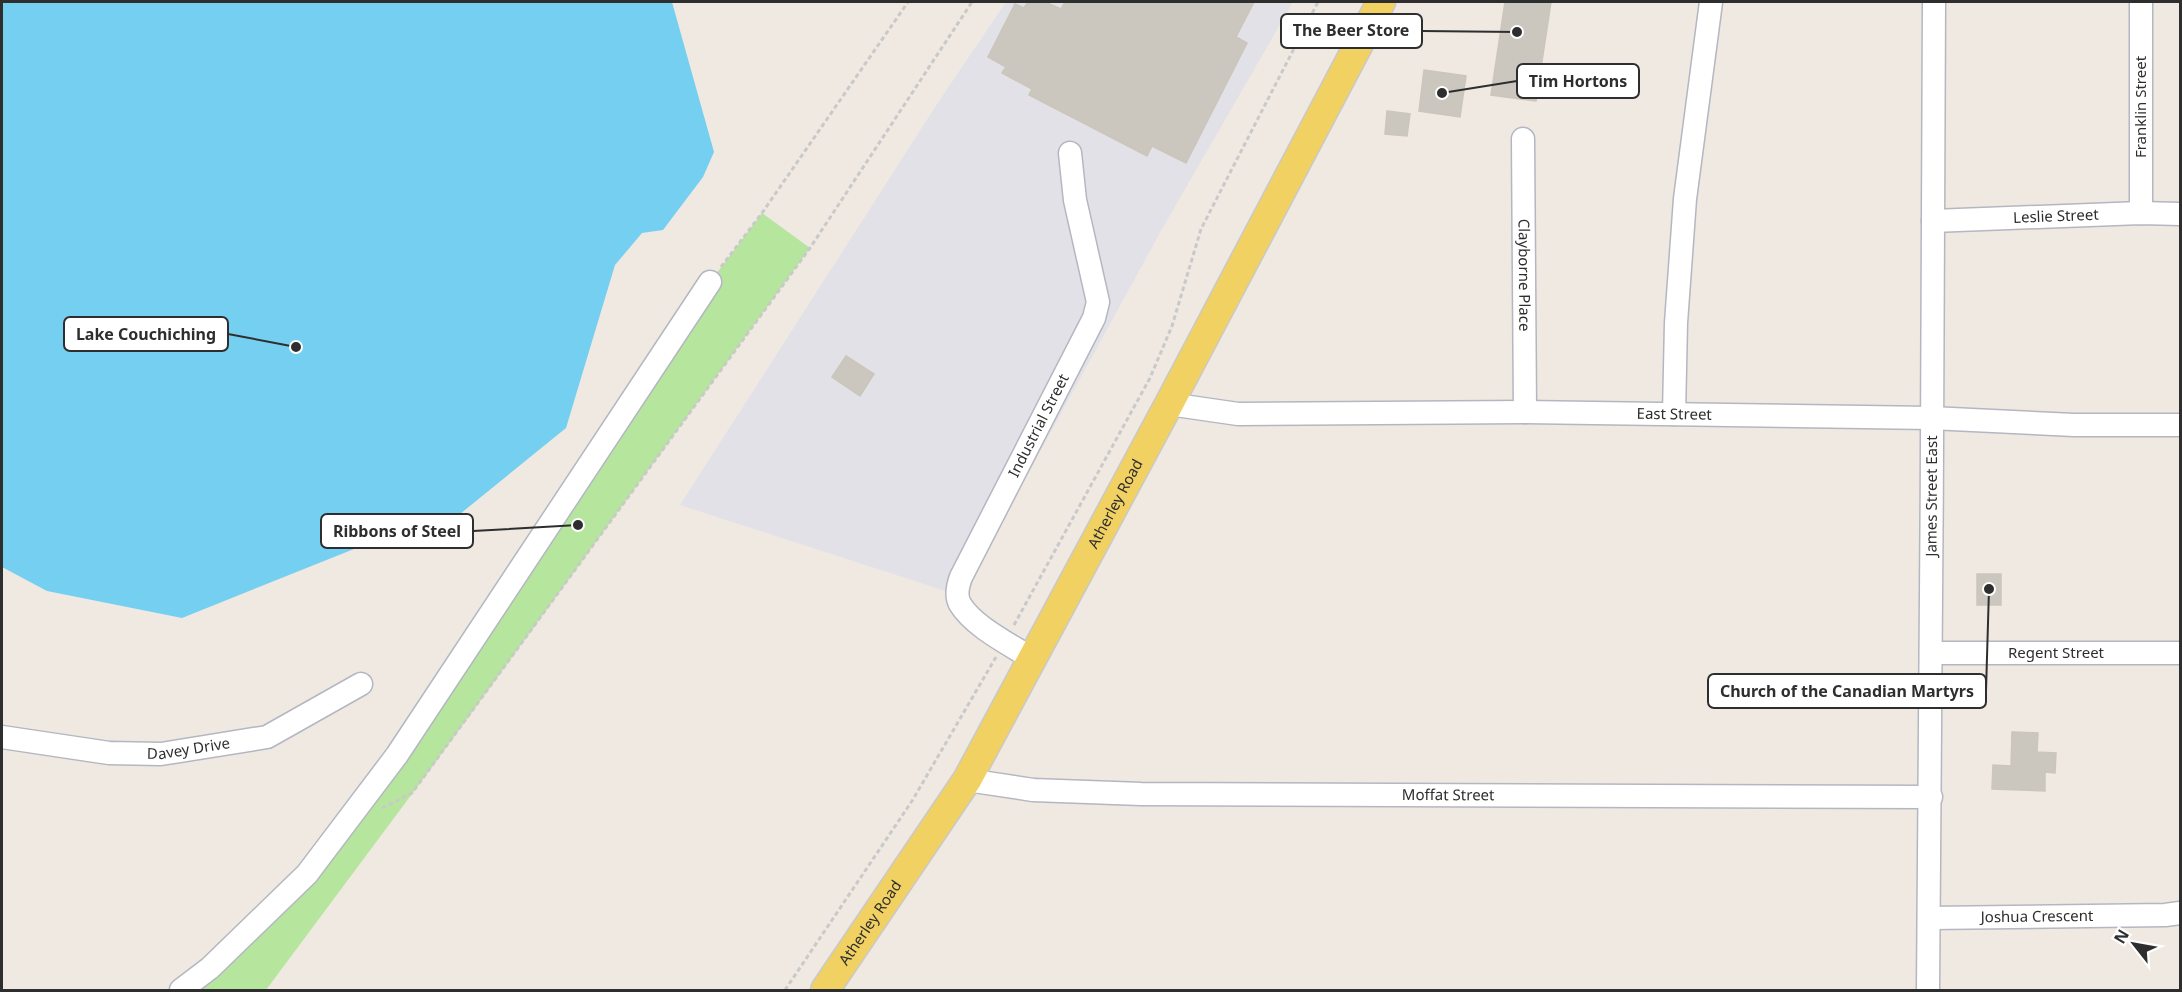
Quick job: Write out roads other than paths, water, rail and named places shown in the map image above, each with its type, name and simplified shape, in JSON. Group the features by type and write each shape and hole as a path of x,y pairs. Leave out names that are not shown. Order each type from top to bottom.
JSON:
{"main road":[{"name":"Atherley Road","path":"825,990 967,780 1381,2"}],"street":[{"path":"1674,414 1676,323 1685,199 1711,2"},
{"name":"James Street East","path":"1928,990 1932,653 1934,2"},
{"name":"Franklin Street","path":"2141,2 2141,213"},
{"name":"Clayborne Place","path":"1523,139 1525,412"},
{"name":"Industrial Street","path":"1031,658 978,623 959,603 957,589 1094,318 1098,302 1075,200 1070,153"},
{"name":"Leslie Street","path":"1933,221 2141,213 2181,214"},
{"path":"181,990 210,968 307,874 397,755 710,282"},
{"name":"East Street","path":"1169,404 1238,414 1525,412 1931,418 2074,425 2181,425"},
{"name":"Regent Street","path":"1932,653 2181,653"},
{"name":"Davey Drive","path":"2,737 109,753 161,754 267,737 361,684"},
{"name":"Moffat Street","path":"967,780 1033,790 1140,794 1931,796"},
{"name":"Joshua Crescent","path":"1929,918 2181,913"}],"water":[{"path":"2,2 672,2 714,152 703,177 663,230 642,233 615,265 566,428 444,527 364,545 182,618 47,591 2,567"}],"place":[{"name":"The Beer Store","path":"1517,32"},
{"name":"Tim Hortons","path":"1442,93"},
{"name":"Lake Couchiching","path":"296,347"},
{"name":"Ribbons of Steel","path":"578,525"},
{"name":"Church of the Canadian Martyrs","path":"1989,589"}]}
